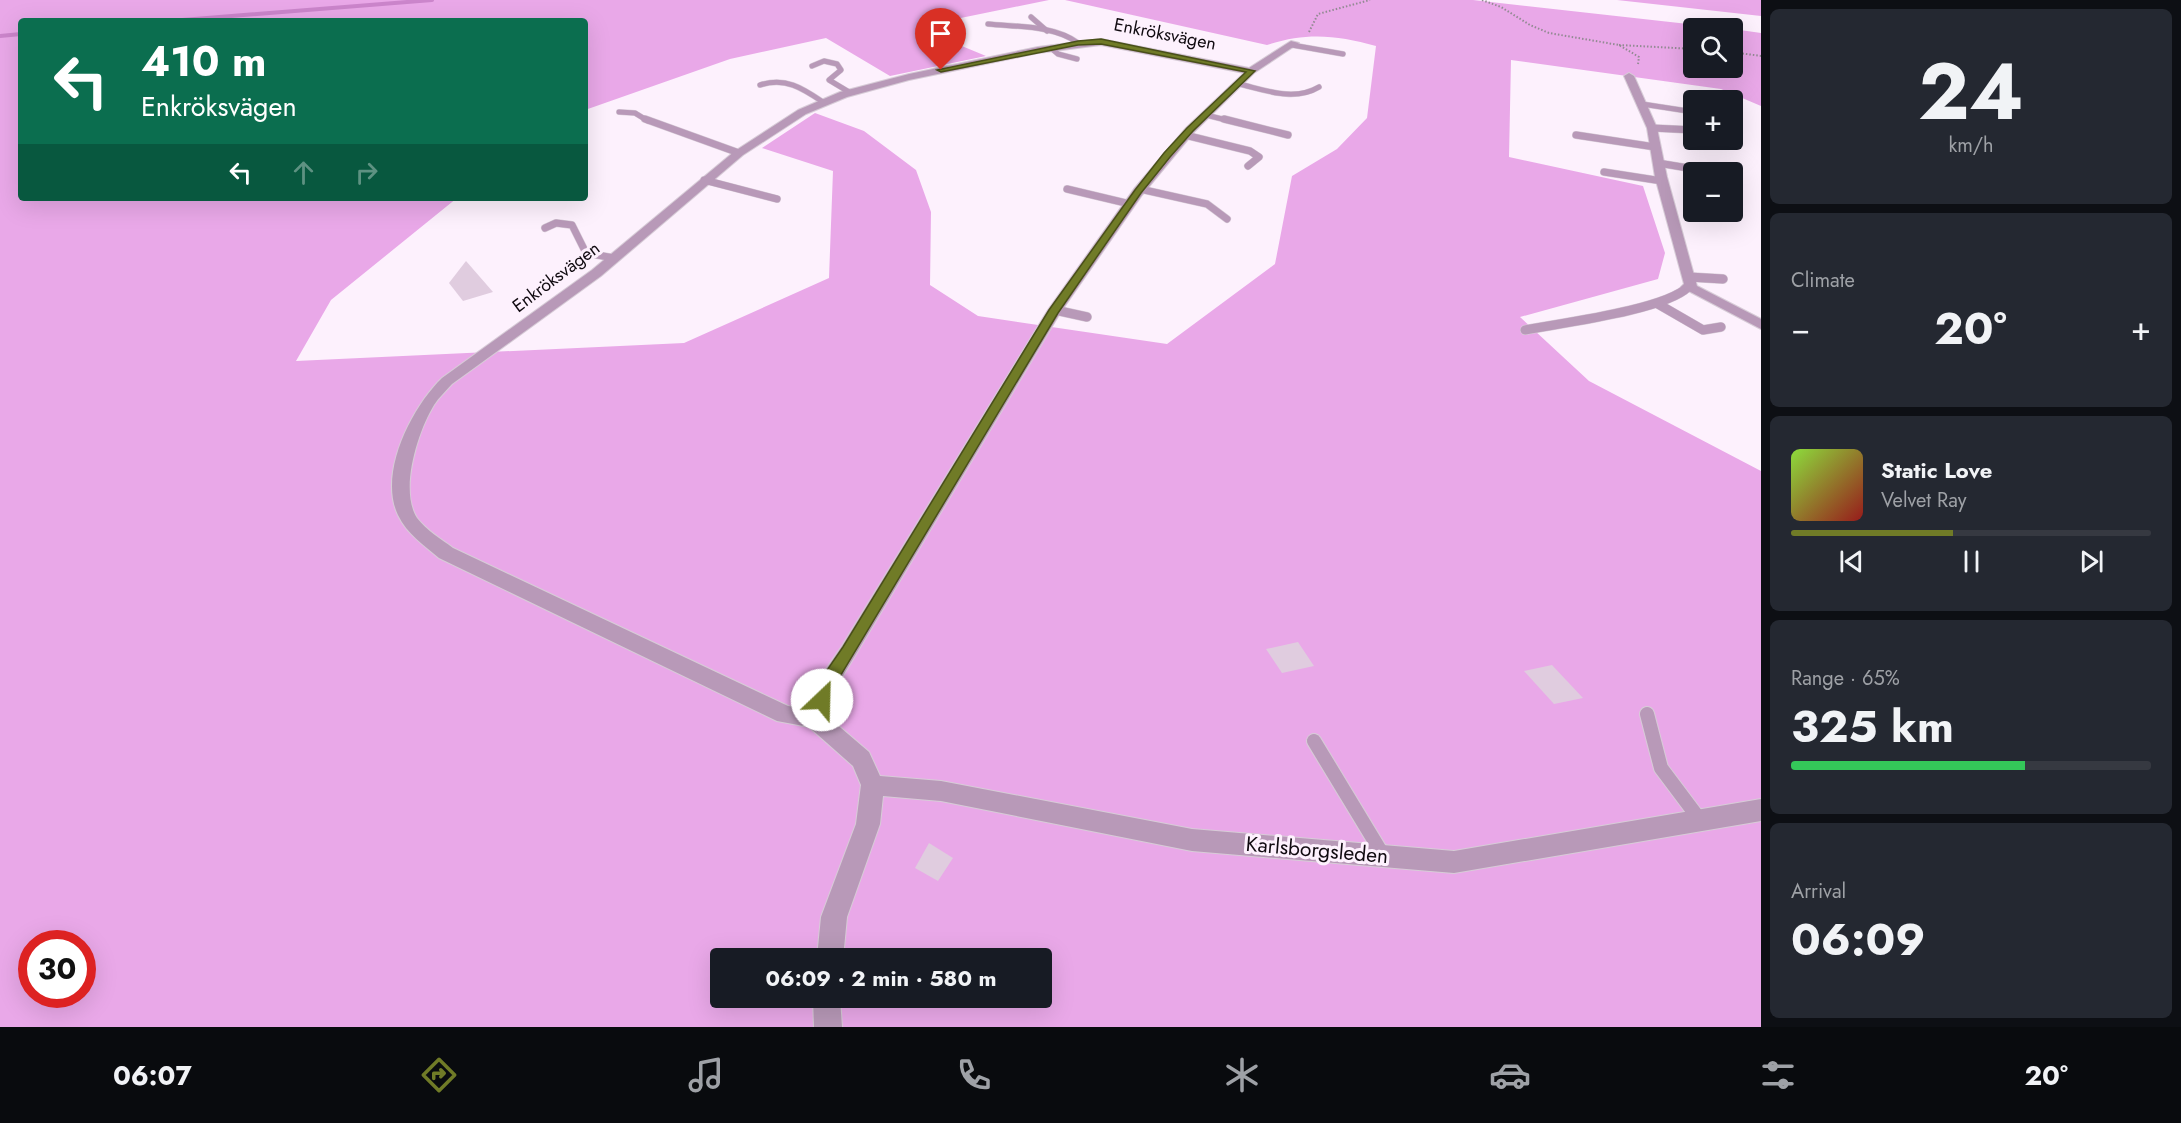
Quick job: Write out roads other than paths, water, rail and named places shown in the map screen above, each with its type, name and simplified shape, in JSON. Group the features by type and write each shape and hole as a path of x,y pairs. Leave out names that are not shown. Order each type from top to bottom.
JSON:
{"street":[{"name":"Enkröksvägen","path":"815,719 786,715 446,553 415,527 405,511 401,484 407,451 426,405 447,381 644,235 704,180 739,153 800,113 823,102 849,93 941,70 1078,43 1101,42 1251,71"},
{"path":"831,948 834,917 868,824 873,785 861,759 815,719 829,681 849,652 1055,310 1140,189 1185,135 1251,71 1293,44"},
{"path":"1629,76 1652,128 1662,181 1688,282 1761,325"},
{"name":"Karlsborgsleden","path":"873,785 941,791 1192,840 1454,862 1761,810"},
{"path":"827,1008 828,1027"}],"lane":[{"path":"1031,17 1047,31"},
{"path":"988,24 1047,31 1072,37 1078,43"},
{"path":"1293,44 1343,54"},
{"path":"1050,48 1058,54 1077,59"},
{"path":"812,66 824,61 837,64 841,70 828,80 849,93"},
{"path":"760,85 776,81 790,81 823,102"},
{"path":"1239,84 1291,94 1310,93 1319,87"},
{"path":"1642,104 1683,110"},
{"path":"619,112 635,113 653,124 739,153"},
{"path":"1206,115 1288,135"},
{"path":"1652,128 1683,129"},
{"path":"1185,135 1250,151 1259,157 1248,166"},
{"path":"1576,135 1655,147"},
{"path":"1658,163 1683,167"},
{"path":"1604,172 1662,181"},
{"path":"704,180 777,199"},
{"path":"1067,189 1130,204"},
{"path":"1140,189 1207,204 1227,219"},
{"path":"545,228 556,223 572,225 586,253 614,258"},
{"path":"1525,330 1658,303 1682,293 1688,282 1723,279"},
{"path":"1658,303 1704,330 1721,327"},
{"path":"1055,310 1088,317"},
{"path":"1647,714 1661,768 1700,820"},
{"path":"1314,741 1383,856"}],"waterway":[{"path":"207,18 432,0"},
{"path":"0,36 18,34"}]}
